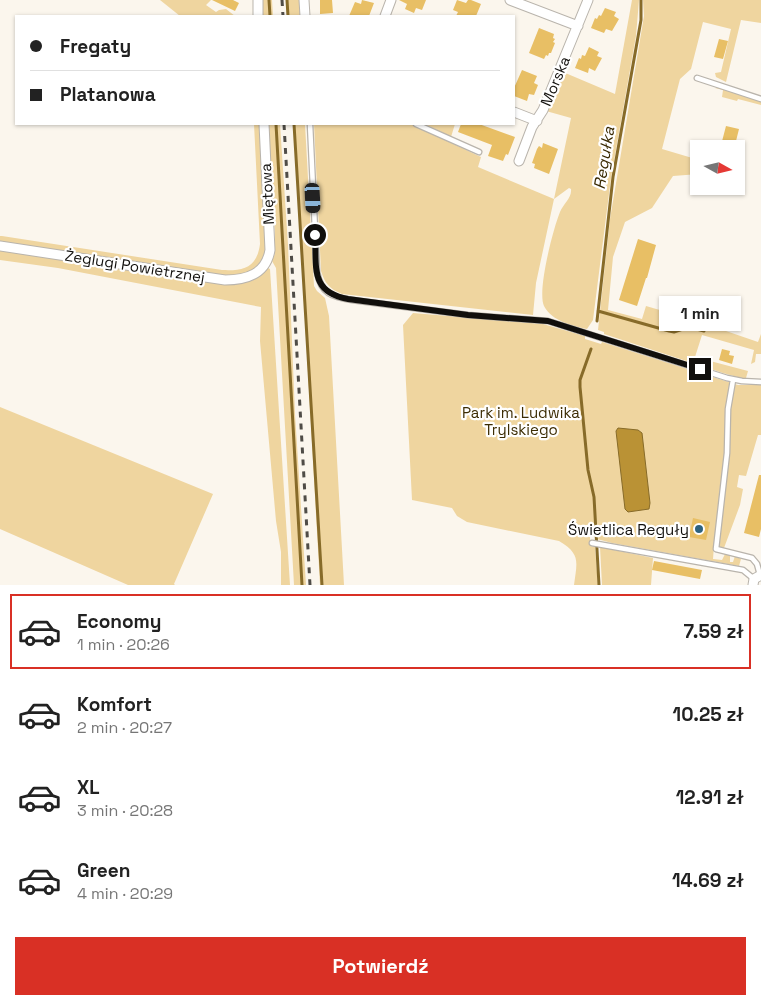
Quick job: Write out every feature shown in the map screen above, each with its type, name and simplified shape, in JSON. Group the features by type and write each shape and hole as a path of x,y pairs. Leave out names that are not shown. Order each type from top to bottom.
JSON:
{"street":[{"path":"258,0 258,15"},
{"path":"304,0 305,15"},
{"path":"385,15 392,0"},
{"path":"510,0 578,26"},
{"name":"Morska","path":"519,161 532,127 543,110 588,0"},
{"path":"515,112 536,121"},
{"name":"Miętowa","path":"264,125 270,246 266,264"},
{"name":"Żeglugi Powietrznej","path":"0,246 225,280 250,277 258,273 266,264"}],"lane":[{"path":"698,78 761,99"},
{"path":"310,125 317,272 321,285 332,296 468,315 548,321 733,380 761,382"},
{"path":"418,125 479,152"},
{"path":"592,543 742,570 757,578 757,564 752,558 716,549 726,454 728,409 733,380"}],"green space":[{"path":"160,0 211,0 206,5 216,12 226,9 234,15 179,15"},
{"path":"261,0 272,0 273,15 262,15"},
{"path":"286,0 300,0 301,15 287,15"},
{"path":"632,0 639,0 636,36 611,178 593,320 587,329 557,319 544,306 542,298 544,274 550,245 560,212 570,195 571,189 569,188 554,199 571,118 546,111 563,72 615,94"},
{"path":"643,0 761,0 761,23 741,20 726,82 716,77 715,73 721,72 731,29 703,22 691,69 680,79 662,149 690,157 690,175 673,176 652,208 625,222 613,257 608,310 642,319 646,306 758,342 761,334 761,354 756,354 755,362 751,364 754,350 702,335 695,357 748,371 746,378 723,373 604,334 604,332 598,330 610,219 644,16"},
{"path":"719,87 761,102 761,105 722,97 723,90 715,88"},
{"path":"254,125 260,125 266,246 261,262 251,271 237,275 221,275 0,243 0,236 222,270 236,270 248,266 256,258 260,244"},
{"path":"268,125 280,125 306,585 294,585 276,268 272,261 275,253"},
{"path":"294,125 305,125 314,286 325,298 329,316 344,585 320,585"},
{"path":"314,125 413,125 481,157 478,167 554,199 536,283 533,315 342,294 328,286 321,271"},
{"path":"427,125 455,125 451,137"},
{"path":"0,250 228,284 250,281 260,276 268,268 270,269 290,585 281,585 281,552 276,521 260,341 261,307 58,268 0,260"},
{"name":"Park im. Ludwika Trylskiego","path":"413,313 543,324 585,336 585,339 601,344 602,342 738,385 761,385 761,435 758,435 746,476 739,475 737,487 743,489 740,505 724,548 714,546 713,559 722,560 725,554 730,555 730,562 733,562 735,556 741,559 739,566 612,543 590,535 590,546 595,547 598,585 574,585 576,559 571,550 559,541 467,522 457,516 452,508 412,500 403,325"},
{"path":"0,407 213,494 175,585 128,585 0,529"},
{"path":"600,547 653,558 651,585 602,585"}],"shaded area":[{"path":"618,428 638,430 642,433 650,503 649,509 628,512 625,509 616,431"}],"building":[{"path":"212,0 233,0 239,3 235,11"},
{"path":"320,0 332,0 333,13 320,14"},
{"path":"362,0 374,3 369,15 349,15 355,2 361,4"},
{"path":"399,0 426,0 422,10 416,8 414,13 405,9 407,4"},
{"path":"457,0 466,3 468,0 471,0 481,4 476,15 456,15 458,12 453,10"},
{"path":"605,8 616,12 614,16 619,19 612,31 606,29 604,33 591,28 595,18 597,19 599,15 601,16"},
{"path":"539,28 554,34 553,38 555,39 551,53 548,56 546,55 544,59 529,53"},
{"path":"719,39 728,41 723,59 714,57"},
{"path":"589,47 599,52 597,56 602,58 595,71 589,68 588,73 575,68 579,58 581,59 582,55 585,56"},
{"path":"522,70 537,76 534,83 538,85 534,95 529,94 527,101 515,96 515,86"},
{"path":"461,125 482,125 515,137 508,155 506,154 503,161 488,156 492,145 458,132"},
{"path":"726,126 739,129 736,140 722,140"},
{"path":"543,143 558,149 549,174 534,168 535,164 532,163 537,149 539,146 542,148"},
{"path":"638,239 656,245 637,306 619,300"},
{"path":"722,349 730,351 729,355 734,356 732,364 719,360"},
{"path":"759,475 761,475 761,529 759,537 744,533"},
{"name":"Świetlica Reguły","path":"693,518 710,522 706,540 689,537"},
{"path":"654,561 702,570 700,579 652,570"}],"waterway":[{"path":"269,0 270,15"},
{"path":"287,0 288,15"},
{"name":"Regułka","path":"597,321 613,177 641,20 641,0"},
{"path":"276,125 302,585"},
{"path":"294,125 322,585"},
{"path":"598,311 674,332 689,327 704,331"},
{"name":"Regułka","path":"591,349 580,380 580,387 588,470 594,497 599,585"}],"railway":[{"path":"282,0 283,15"},
{"path":"284,125 310,585"}],"place":[{"name":"Świetlica Reguły","path":"699,529"}],"route":[{"path":"315,235 318,280 324,290 332,296 468,315 548,321 700,369"}]}
